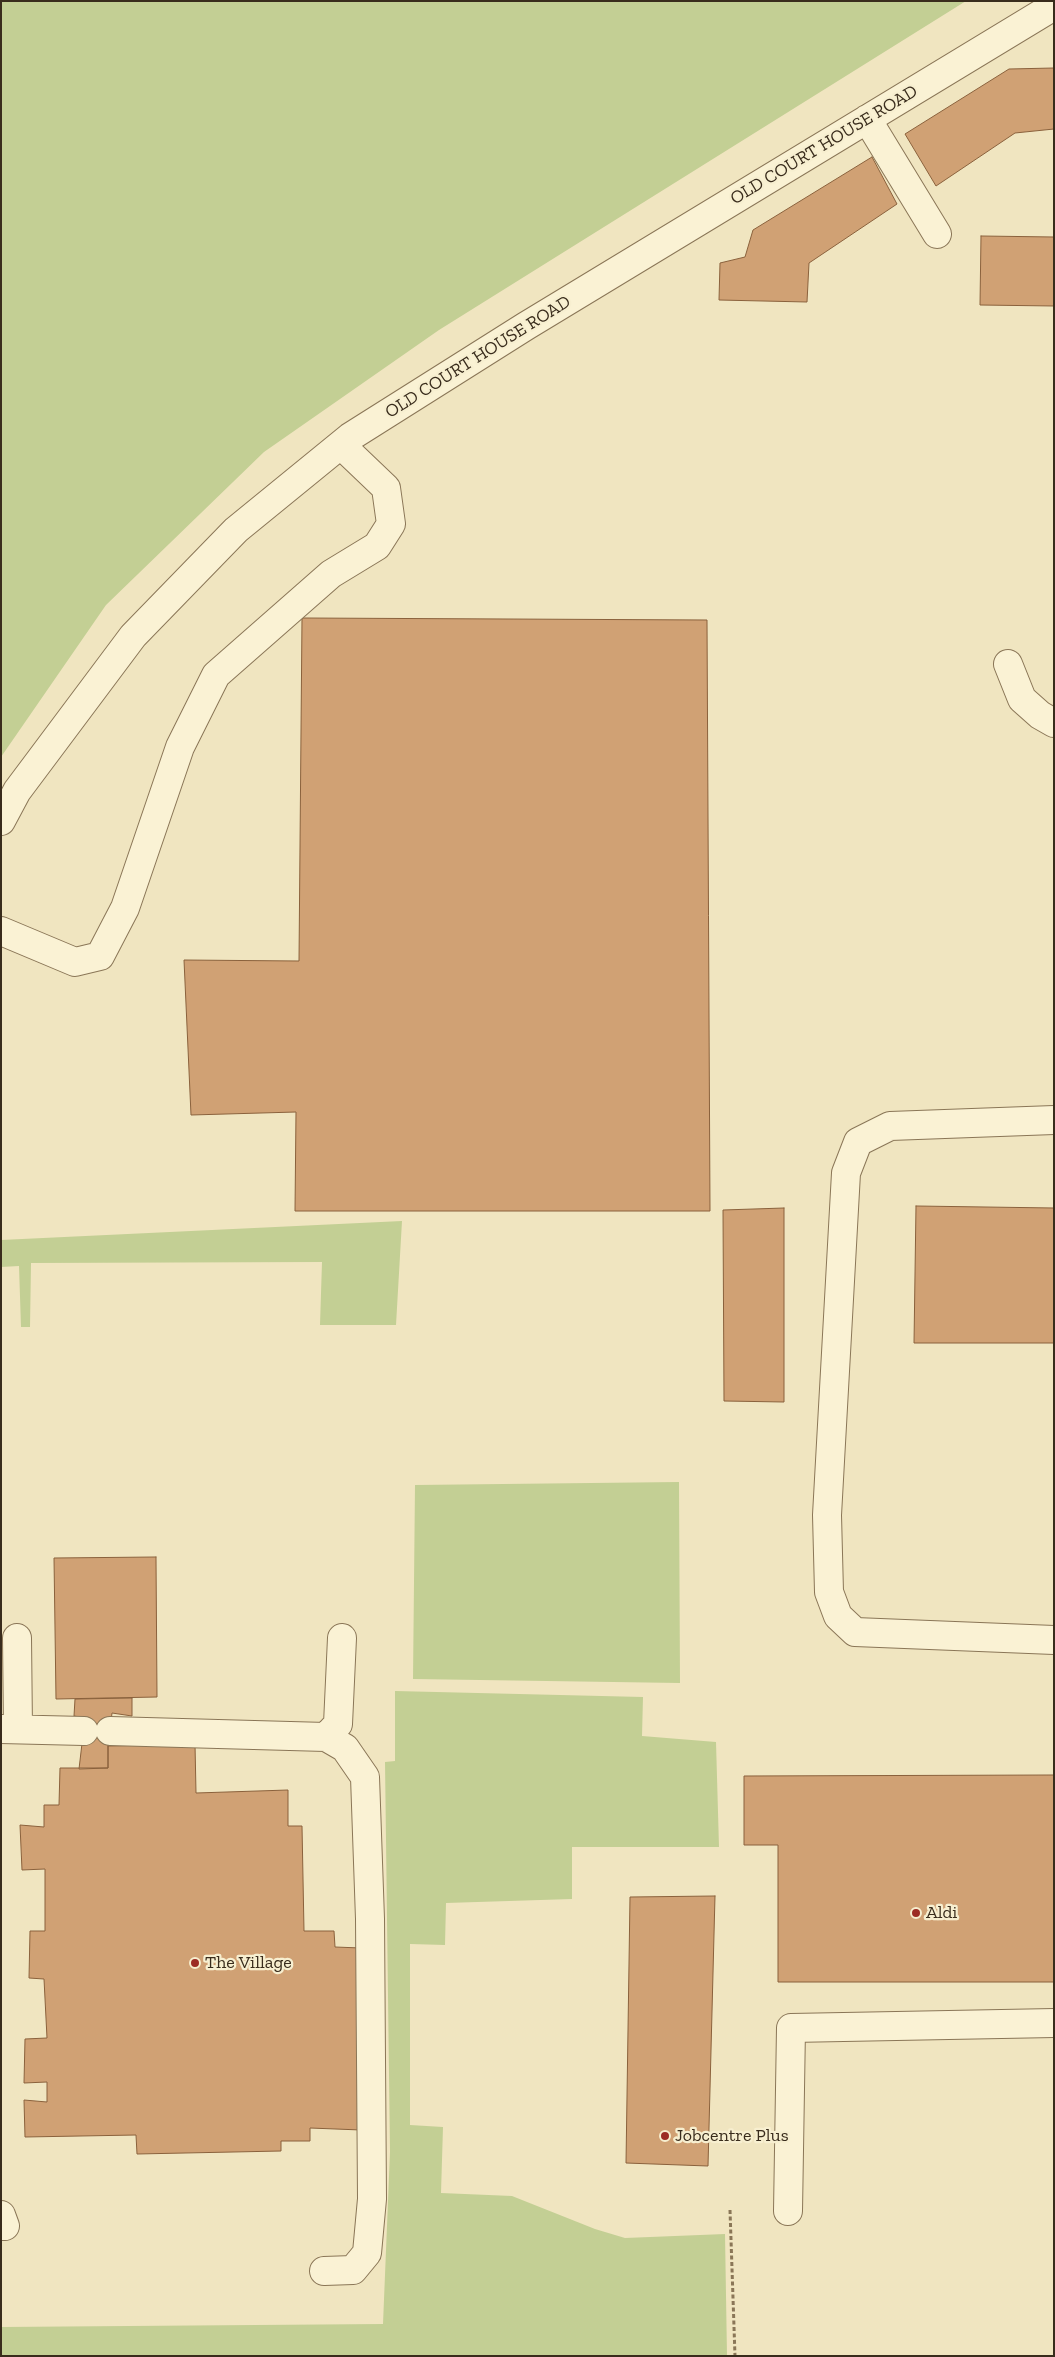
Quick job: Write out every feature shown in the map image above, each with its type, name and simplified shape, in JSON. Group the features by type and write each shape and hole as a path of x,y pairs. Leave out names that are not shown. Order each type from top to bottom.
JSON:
{"street":[{"name":"OLD COURT HOUSE ROAD","path":"1,821 17,792 133,636 236,530 341,445 526,326 1054,6"},
{"path":"867,119 937,234"},
{"path":"1,931 75,962 100,956 126,908 180,747 216,675 331,574 377,546 391,524 386,488 341,445"},
{"path":"1008,664 1022,699 1040,715 1054,723"},
{"path":"1054,1120 890,1126 858,1142 846,1173 827,1515 829,1592 838,1616 855,1632 1054,1640"},
{"path":"17,1638 10,1729 326,1737 345,1748 365,1777 370,1920 372,2199 367,2254 353,2270 324,2271"},
{"path":"326,1737 338,1724 342,1638"},
{"path":"788,2211 791,2028 1054,2022"},
{"path":"1,2216 5,2226 1,2226"}],"path":[{"path":"730,2210 735,2356"}],"green space":[{"path":"1,1 966,1 439,330 264,452 106,605 1,757"},
{"path":"402,1221 396,1325 320,1325 322,1262 31,1263 30,1327 21,1327 19,1266 1,1267 1,1240"},
{"path":"679,1482 680,1683 413,1679 415,1485"},
{"path":"395,1691 643,1697 642,1736 716,1742 719,1847 572,1847 572,1899 446,1903 445,1945 410,1944 410,2125 443,2127 441,2193 512,2196 595,2229 625,2238 725,2234 727,2356 1,2356 1,2327 383,2324 390,2152 385,1762 395,1761"}],"building":[{"path":"1054,68 1054,129 1015,133 936,186 905,134 1009,69"},
{"path":"872,157 897,204 809,263 807,302 719,300 720,263 745,257 753,230"},
{"path":"981,236 1054,237 1054,306 980,305"},
{"path":"302,618 707,620 710,1211 295,1211 296,1112 191,1115 184,960 299,961"},
{"path":"916,1206 1054,1208 1054,1343 914,1343"},
{"path":"784,1208 784,1402 724,1401 723,1210"},
{"path":"156,1557 157,1697 56,1699 54,1558"},
{"path":"132,1698 132,1716 112,1713 108,1746 108,1768 79,1769 85,1718 74,1716 75,1699"},
{"name":"The Village","path":"195,1744 196,1793 288,1790 288,1826 302,1826 304,1931 334,1931 335,1947 361,1948 361,2130 310,2128 310,2141 281,2141 281,2151 137,2154 136,2135 25,2137 24,2100 47,2102 47,2082 24,2083 25,2039 47,2038 44,1979 29,1978 30,1931 45,1931 45,1869 22,1870 20,1825 44,1827 44,1805 59,1805 60,1768 108,1768 108,1746"},
{"name":"Aldi","path":"1054,1775 1054,1982 778,1982 778,1845 744,1845 744,1776"},
{"path":"715,1896 708,2166 626,2163 630,1897"}],"place":[{"name":"Aldi","path":"916,1913"},
{"name":"The Village","path":"195,1963"},
{"name":"Jobcentre Plus","path":"665,2136"}]}
